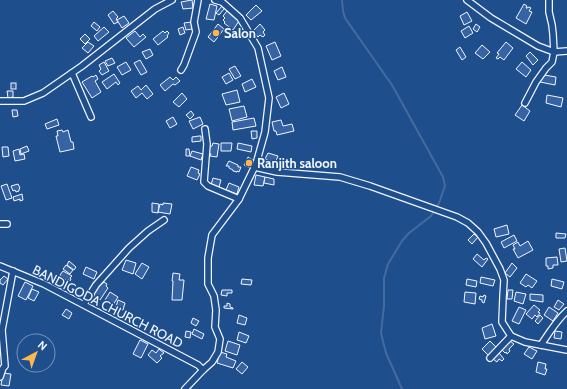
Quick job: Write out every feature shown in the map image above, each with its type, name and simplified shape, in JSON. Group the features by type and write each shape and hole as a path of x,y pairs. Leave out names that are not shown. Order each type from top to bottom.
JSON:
{"street":[{"path":"0,101 24,101 43,93 82,66 155,9 172,0"},
{"path":"181,70 184,66 196,32 194,22 198,0"},
{"path":"185,389 212,362 218,352 220,339 215,327 216,310 214,296 208,284 208,258 212,235 239,199 254,167 265,132 269,98 258,48 240,18 222,2 215,0"},
{"path":"467,0 491,18 538,46 554,52 567,51"},
{"path":"525,103 536,82 552,62 554,52 549,0"},
{"path":"72,73 92,117"},
{"path":"205,129 208,144 204,182 208,186 239,199"},
{"path":"254,167 283,173 340,177 457,217 468,223 478,232 486,243 500,269 504,280 502,322 511,336 525,342 567,350"},
{"path":"84,304 96,285 129,248 164,220"},
{"path":"0,224 7,224"},
{"name":"BANDIGODA CHURCH ROAD","path":"0,266 44,284 84,304 198,365 203,370"},
{"path":"0,377 5,366 2,330 13,271"},
{"path":"541,346 552,327 567,311"},
{"path":"490,358 511,336"}],"building":[{"path":"192,0 193,8 183,9 181,2"},
{"path":"210,4 217,6 214,20 206,19"},
{"path":"524,4 527,6 526,8 531,8 529,11 532,12 526,24 516,18"},
{"path":"256,5 262,11 251,20 246,15"},
{"path":"222,6 225,8 219,15 216,13"},
{"path":"113,11 118,17 116,19 118,22 114,24 108,15"},
{"path":"227,11 239,21 233,30 224,23 225,22 223,20 225,18 223,16"},
{"path":"467,12 472,21 464,25 460,16"},
{"path":"124,16 129,23 122,28 117,20"},
{"path":"94,22 100,27 97,31 91,26"},
{"path":"191,22 192,29 186,30 184,23"},
{"name":"Salon","path":"218,24 224,29 214,42 208,37"},
{"path":"260,24 265,30 263,32 265,35 263,37 260,35 258,37 253,31"},
{"path":"476,24 480,27 477,32 473,29"},
{"path":"469,26 473,33 465,38 461,31"},
{"path":"104,27 109,32 98,41 94,36"},
{"path":"183,27 185,33 180,35 178,29"},
{"path":"135,31 140,37 143,34 146,37 134,47 126,38"},
{"path":"163,31 165,33 167,31 169,33 167,36 168,37 158,45 153,39"},
{"path":"85,34 90,39 85,44 80,39"},
{"path":"88,42 94,46 88,53 82,48"},
{"path":"275,42 281,56 272,60 266,46"},
{"path":"506,42 513,48 504,60 500,57 498,59 496,58 499,54 497,53"},
{"path":"482,45 490,52 483,59 475,53"},
{"path":"460,47 466,57 462,60 456,50"},
{"path":"150,49 153,55 146,59 142,52"},
{"path":"530,52 538,60 533,65 526,56"},
{"path":"112,58 115,63 108,66 105,61"},
{"path":"140,60 147,72 141,75 134,63"},
{"path":"104,62 109,71 102,75 99,71 101,69 99,65"},
{"path":"126,62 131,70 122,75 117,67"},
{"path":"522,62 531,70 526,77 516,69"},
{"path":"235,66 241,76 235,79 229,69"},
{"path":"282,67 286,77 278,80 274,71"},
{"path":"229,73 233,80 226,84 222,77"},
{"path":"114,74 120,83 118,85 116,82 107,89 102,82"},
{"path":"96,75 98,79 95,81 101,92 92,98 82,82"},
{"path":"544,75 556,77 555,85 540,82"},
{"path":"170,77 173,80 176,77 180,81 175,85 173,84 165,91 160,85"},
{"path":"252,79 256,87 245,92 242,84"},
{"path":"11,83 16,83 16,89 11,89"},
{"path":"146,85 153,94 147,99 142,93 136,98 131,91 138,86 141,90"},
{"path":"237,90 240,102 226,105 222,94"},
{"path":"7,91 13,91 13,97 8,98"},
{"path":"182,93 187,99 179,107 173,102"},
{"path":"284,93 289,104 281,108 276,97"},
{"path":"547,95 563,98 561,107 546,103"},
{"path":"522,105 530,111 524,121 515,115"},
{"path":"244,106 247,117 232,121 229,109"},
{"path":"12,110 17,110 18,116 13,117"},
{"path":"191,111 194,115 190,119 186,115"},
{"path":"173,117 177,124 170,128 166,121"},
{"path":"200,117 203,124 193,129 189,121"},
{"path":"254,118 256,126 233,130 232,122"},
{"path":"57,119 59,125 47,129 45,124"},
{"path":"281,120 283,126 292,124 294,131 277,135 276,131 274,131 272,122"},
{"path":"62,130 63,132 68,130 74,149 60,152 56,136 58,136 57,131"},
{"path":"251,131 257,131 257,138 252,139"},
{"path":"201,136 201,141 192,142 192,137"},
{"path":"213,143 219,144 217,157 210,156 211,154 209,153 210,146 212,146"},
{"path":"221,143 232,143 231,151 221,151"},
{"path":"238,143 252,146 251,152 237,149"},
{"path":"27,146 29,151 21,154 20,149"},
{"path":"2,147 8,147 9,156 3,157"},
{"path":"19,149 20,155 24,154 25,159 15,161 13,151"},
{"path":"186,149 189,149 190,156 186,156"},
{"path":"192,151 203,154 201,160 190,156"},
{"path":"268,153 278,156 275,163 265,159"},
{"name":"Ranjith saloon","path":"248,157 254,161 250,168 244,165"},
{"path":"229,161 238,165 238,167 241,167 239,172 233,171 229,168 229,166 226,166"},
{"path":"191,167 199,170 198,173 200,174 197,180 187,176"},
{"path":"256,175 265,177 263,186 254,185"},
{"path":"265,177 274,179 274,185 264,183"},
{"path":"213,178 221,180 219,187 211,185"},
{"path":"229,183 239,187 237,194 226,190"},
{"path":"7,184 12,198 6,200 1,186"},
{"path":"18,184 20,188 19,191 13,191 11,186"},
{"path":"22,194 23,200 20,201 20,199 14,201 13,197"},
{"path":"152,203 159,204 158,213 152,212"},
{"path":"163,203 172,204 170,214 158,212 160,204 163,205"},
{"path":"507,225 509,234 496,237 494,229"},
{"path":"556,233 566,234 565,238 556,238"},
{"path":"474,234 478,237 472,244 468,240"},
{"path":"514,235 517,241 504,248 501,242"},
{"path":"528,241 533,250 518,258 513,249 515,249 513,245 518,242 520,246"},
{"path":"565,248 567,261 561,262 559,249"},
{"path":"477,254 484,260 486,258 488,259 482,267 473,259"},
{"path":"557,257 558,265 553,265 553,268 548,269 548,266 546,266 546,258"},
{"path":"126,260 136,263 133,274 122,270"},
{"path":"69,261 76,267 74,270 67,265"},
{"path":"142,263 149,267 142,279 135,274"},
{"path":"512,263 517,268 510,277 505,273"},
{"path":"66,265 73,270 70,274 63,269"},
{"path":"86,267 97,272 94,279 83,274"},
{"path":"63,271 72,276 70,281 68,279 67,281 60,275"},
{"path":"173,273 180,274 179,280 184,280 182,300 172,300"},
{"path":"526,274 537,281 532,288 528,285 526,287 520,283"},
{"path":"4,276 8,279 3,285 0,283 0,280"},
{"path":"481,277 495,280 493,286 480,283"},
{"path":"242,279 252,280 251,285 241,284"},
{"path":"467,279 477,281 476,287 466,285"},
{"path":"552,279 564,282 562,289 551,286"},
{"path":"25,282 33,286 26,300 18,296"},
{"path":"104,282 107,284 106,286 108,288 100,300 93,295 101,283 102,284"},
{"path":"32,289 39,292 34,301 28,298"},
{"path":"222,290 232,290 232,293 227,293 227,296 221,295"},
{"path":"508,290 513,290 512,299 507,299"},
{"path":"110,292 118,297 113,305 105,300"},
{"path":"465,292 476,293 475,304 464,302"},
{"path":"516,292 526,294 523,304 514,301"},
{"path":"530,294 543,295 543,302 530,300"},
{"path":"484,295 486,296 484,303 479,299 480,296 483,297"},
{"path":"118,300 125,303 123,310 115,310"},
{"path":"558,300 564,304 559,310 554,307"},
{"path":"227,303 230,304 230,307 233,309 224,308 224,306 227,306"},
{"path":"534,305 540,310 538,312 540,313 537,317 535,315 532,319 526,314"},
{"path":"519,307 526,310 519,324 512,321"},
{"path":"549,307 558,313 553,321 544,315"},
{"path":"66,309 72,313 69,319 62,315"},
{"path":"239,315 247,318 245,325 237,323"},
{"path":"540,315 543,318 538,324 535,321"},
{"path":"193,318 199,321 196,326 191,323"},
{"path":"492,324 496,336 485,339 482,328"},
{"path":"194,329 204,334 202,339 192,334"},
{"path":"186,331 191,332 190,338 185,337"},
{"path":"555,331 562,332 561,339 554,338"},
{"path":"239,332 249,336 246,343 237,340"},
{"path":"140,340 148,344 141,358 133,354"},
{"path":"228,341 240,345 237,355 225,351"},
{"path":"490,341 497,348 489,356 482,349"},
{"path":"510,341 514,344 509,349 510,351 507,354 502,350"},
{"path":"529,347 537,351 532,359 524,354"},
{"path":"159,349 164,353 160,356 162,358 157,363 148,355 152,350 156,353"},
{"path":"220,352 227,354 226,357 236,361 233,368 217,363"},
{"path":"499,353 504,359 502,361 499,359 497,362 493,359"},
{"path":"242,362 248,367 242,374 236,369"},
{"path":"538,362 546,364 545,369 547,369 545,375 536,372"},
{"path":"3,373 11,374 9,386 1,385"}],"waterway":[{"path":"342,0 345,18 392,85 443,177 445,186 439,203 431,216 409,233 402,241 388,264 384,278 384,306 381,333 386,353 402,389"}],"place":[{"name":"Salon","path":"216,33"},
{"name":"Ranjith saloon","path":"249,163"}]}
